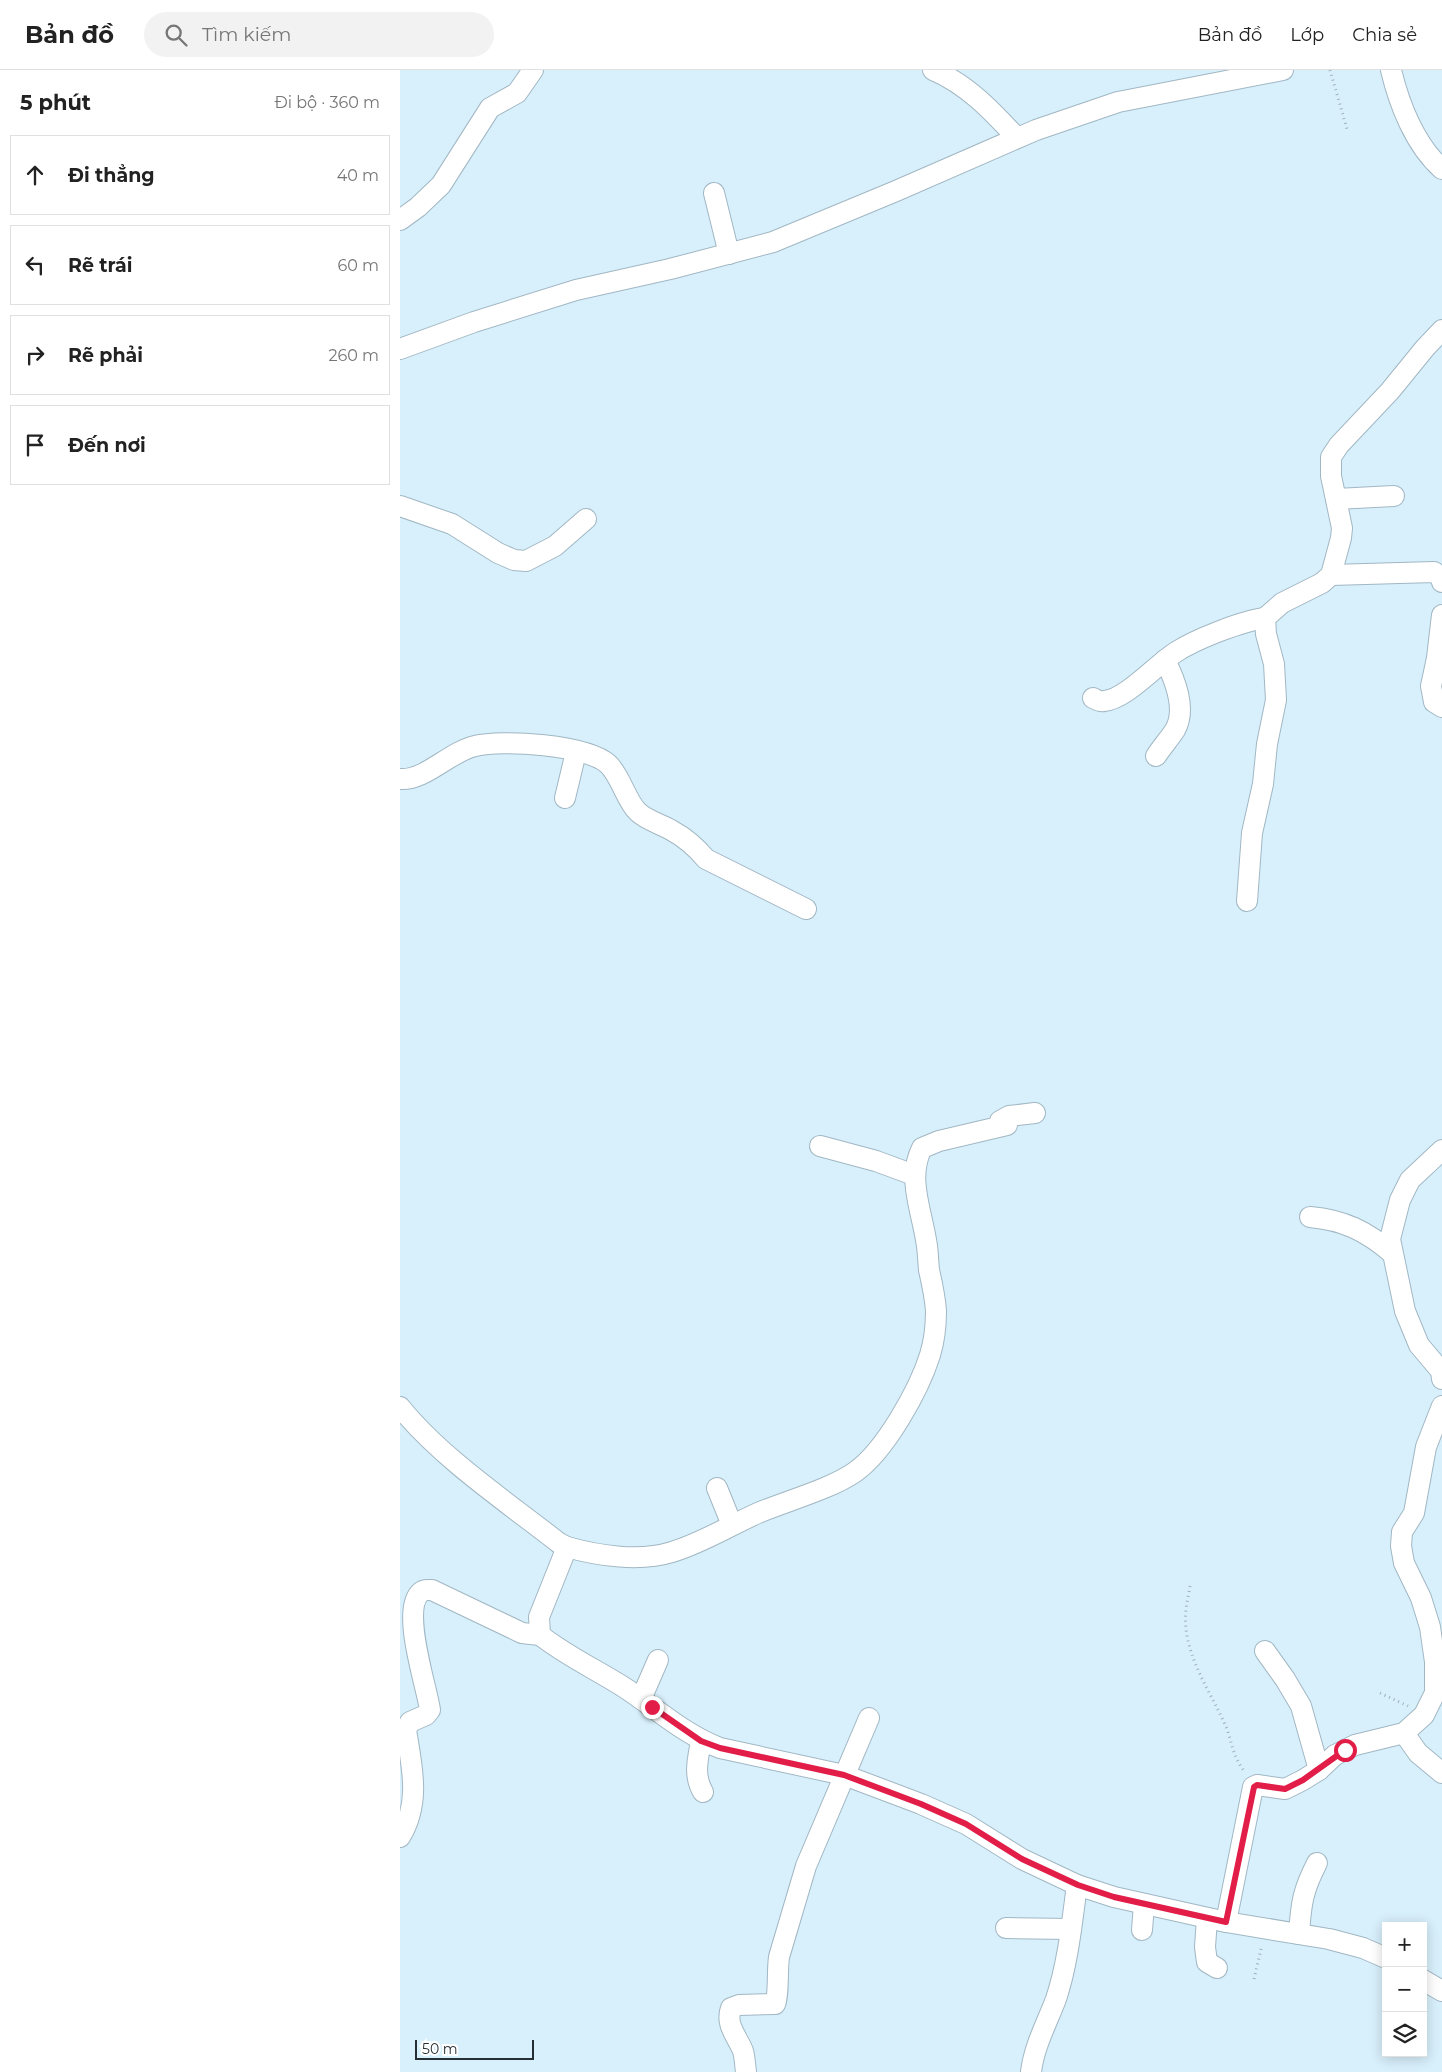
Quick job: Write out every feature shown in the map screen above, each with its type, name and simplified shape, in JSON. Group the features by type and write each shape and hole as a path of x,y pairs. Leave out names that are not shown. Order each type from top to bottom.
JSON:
{"street":[{"path":"400,220 418,207 441,185 490,108 517,93 533,70"},
{"path":"400,349 474,322 576,290 773,242 1036,130 1118,102 1283,70"},
{"path":"1391,70 1396,93 1416,133 1433,161 1442,169"},
{"path":"936,71 966,89 996,115 1017,138"},
{"path":"714,193 729,254"},
{"path":"1093,698 1101,702 1114,698 1138,683 1150,671 1176,652 1244,622 1266,618 1282,603 1322,583 1330,575 1341,538 1342,528 1330,465 1335,451 1442,330"},
{"path":"1336,499 1394,496"},
{"path":"400,506 452,524 498,553 514,560 526,561 555,546 586,520"},
{"path":"1330,575 1434,572 1440,577 1442,582"},
{"path":"1442,615 1437,658 1431,686 1434,702 1442,707"},
{"path":"1247,901 1252,834 1263,784 1267,744 1276,700 1274,664 1266,634 1266,618"},
{"path":"1156,756 1174,731 1179,720 1180,710 1174,677 1165,660"},
{"path":"400,779 413,778 453,754 474,746 487,744 511,742 539,744 598,757 612,768 638,812 673,831 696,848 706,859 806,909"},
{"path":"565,798 576,752"},
{"path":"400,1407 448,1455 551,1537 567,1547 585,1552 640,1556 671,1552 704,1539 732,1524 835,1483 856,1472 871,1458 893,1429 912,1397 930,1354 936,1311 914,1175 916,1159 922,1148 939,1141 1007,1125 1000,1121 1009,1116 1035,1113"},
{"path":"820,1146 876,1161 914,1175"},
{"path":"1442,1150 1410,1180 1392,1224 1390,1239 1405,1312 1419,1344 1440,1371 1442,1379"},
{"path":"1310,1217 1341,1222 1372,1236 1392,1252"},
{"path":"1217,1968 1207,1962 1205,1947 1216,1920 1252,1792 1257,1785 1285,1789 1319,1770 1336,1755 1355,1745 1404,1733 1424,1715 1438,1695 1430,1627 1421,1598 1404,1563 1401,1546 1402,1532 1414,1513 1426,1447 1442,1406"},
{"path":"717,1488 732,1524"},
{"path":"540,1635 539,1617 567,1547"},
{"path":"400,1837 408,1823 415,1783 406,1730 410,1722 426,1715 430,1710 416,1654 407,1629 415,1600 420,1592 432,1590 522,1632 540,1635 552,1645 594,1668 701,1741 720,1748 844,1775 921,1804 966,1824 1022,1859 1078,1885 1114,1897 1216,1920 1299,1934 1363,1948 1382,1956"},
{"path":"1265,1651 1301,1706 1311,1748 1319,1770"},
{"path":"641,1699 658,1660"},
{"path":"746,2072 743,2052 730,2025 729,2015 731,2008 739,2005 774,2004 778,1997 777,1972 779,1958 806,1866 869,1718"},
{"path":"1404,1733 1418,1753 1442,1773"},
{"path":"701,1741 696,1772 698,1784 703,1792"},
{"path":"1299,1934 1300,1910 1305,1885 1317,1863"},
{"path":"1030,2072 1046,2021 1056,1998 1071,1929 1078,1885"},
{"path":"1142,1930 1144,1904"},
{"path":"1006,1928 1071,1929"},
{"path":"1427,1982 1442,1991"}],"path":[{"path":"1330,70 1347,129"},
{"path":"1190,1586 1186,1610 1187,1629 1194,1659 1227,1729 1240,1766 1257,1785"},
{"path":"1380,1693 1424,1715"},
{"path":"1254,1979 1266,1928"}],"route":[{"path":"652,1707 701,1741 720,1748 844,1775 921,1804 966,1824 1022,1859 1078,1885 1114,1897 1226,1922 1254,1787 1257,1785 1285,1789 1319,1770 1336,1755 1345,1750"}]}
